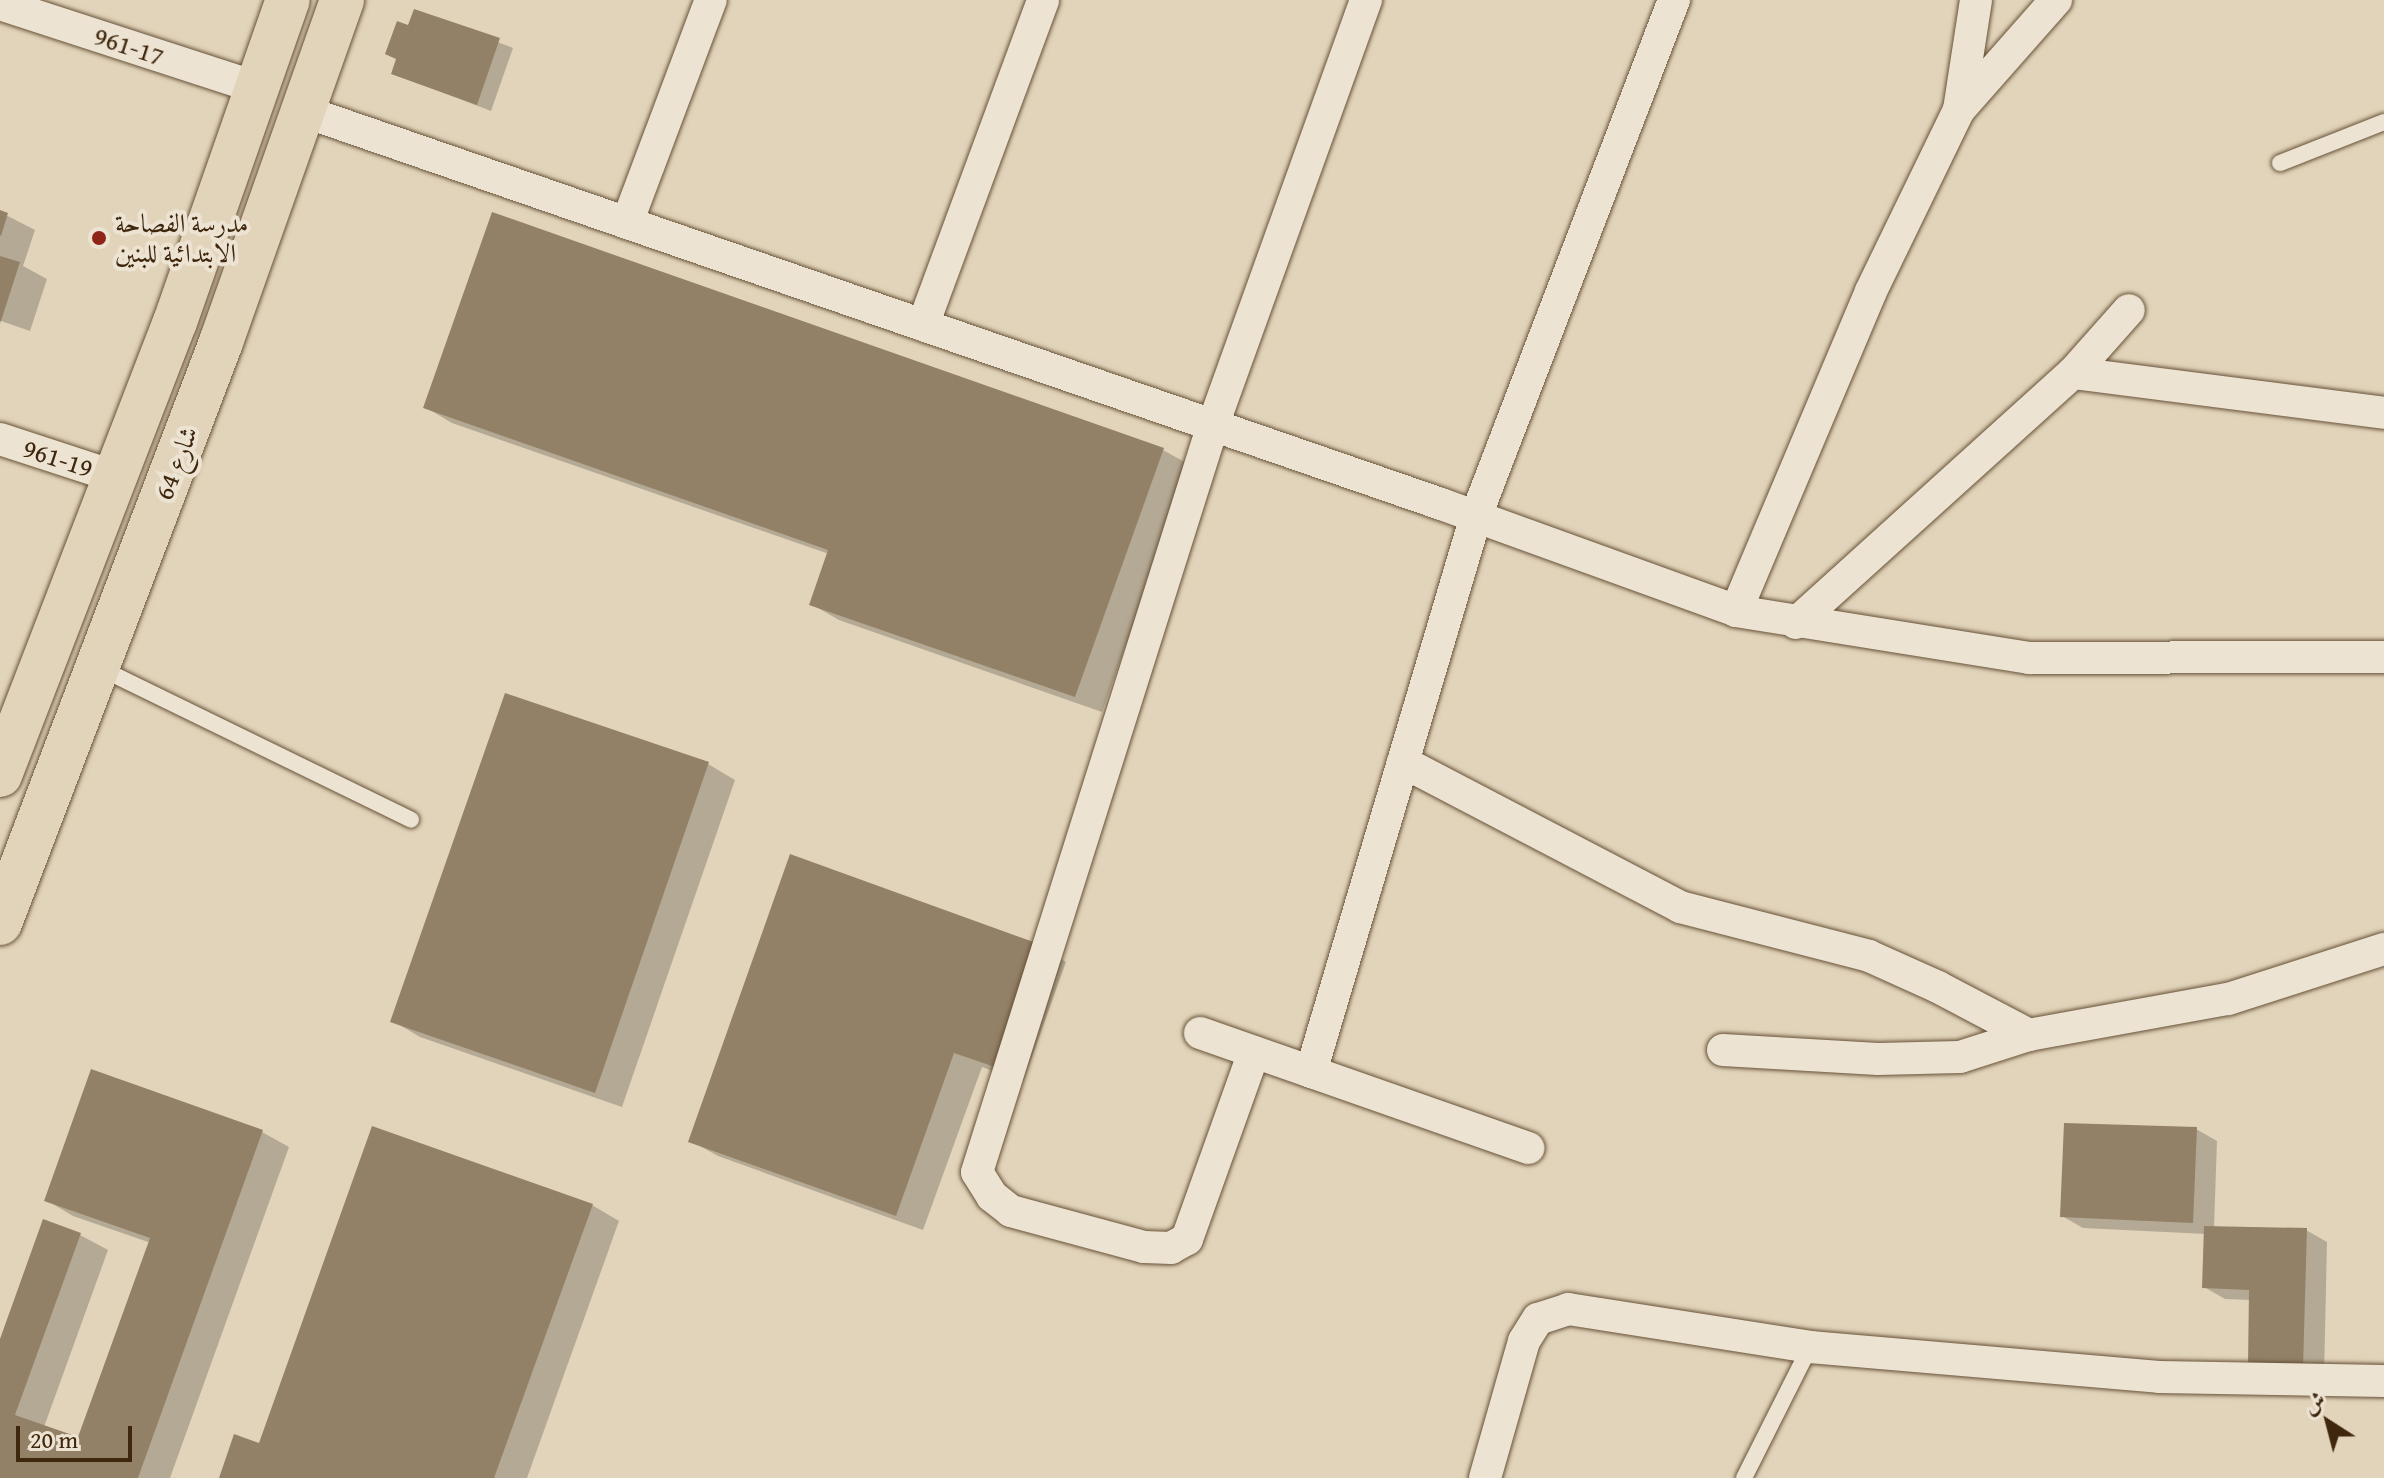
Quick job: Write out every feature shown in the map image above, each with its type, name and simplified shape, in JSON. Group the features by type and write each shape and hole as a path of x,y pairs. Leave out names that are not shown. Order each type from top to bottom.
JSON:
{"main road":[{"name":"شارع 64","path":"0,775 175,322 288,0"},
{"name":"شارع 64","path":"0,923 221,342 342,0"}],"street":[{"path":"627,223 711,0"},
{"path":"923,325 1043,0"},
{"path":"1254,1052 1187,1239 1171,1248 1144,1247 1011,1211 992,1196 977,1172 1213,425 1366,0"},
{"path":"1311,1072 1476,516 1674,0"},
{"path":"1959,110 1976,0"},
{"path":"1736,611 1871,291 1959,110 2056,0"},
{"name":"961-17","path":"0,4 258,88"},
{"path":"303,111 1476,516 1736,611 2029,658 2384,657"},
{"path":"1796,623 2073,373 2129,310"},
{"path":"2073,373 2384,413"},
{"name":"961-19","path":"0,439 116,477"},
{"path":"1403,762 1680,907 1869,956 1938,987 2029,1035"},
{"path":"1723,1050 1878,1059 1960,1057 2029,1035 2228,999 2384,949"},
{"path":"1200,1033 1528,1148"},
{"path":"1485,1478 1524,1341 1538,1319 1568,1309 1810,1347 2159,1377 2384,1381"}],"lane":[{"path":"2280,163 2384,122"},
{"path":"98,668 411,820"},
{"path":"1744,1478 1810,1347"}],"building":[{"path":"414,9 500,38 477,105 391,74 396,59 385,54 397,21 408,25"},
{"path":"0,210 8,213 1,236 0,235"},
{"path":"492,212 1164,448 1075,697 809,605 828,550 423,408"},
{"path":"0,256 20,262 1,321 0,321"},
{"path":"505,693 709,762 595,1093 390,1022"},
{"path":"790,854 1039,944 995,1067 954,1053 896,1216 688,1142"},
{"path":"91,1069 263,1130 138,1478 0,1478 0,1339 43,1219 81,1233 15,1415 78,1437 150,1238 44,1201"},
{"path":"2064,1123 2197,1127 2193,1223 2060,1217"},
{"path":"372,1126 593,1204 494,1478 219,1478 234,1434 259,1443"},
{"path":"2204,1226 2307,1228 2303,1368 2248,1365 2249,1290 2202,1288"}],"place":[{"name":"مدرسة الفصاحة الابتدائية للبنين","path":"99,238"}]}
